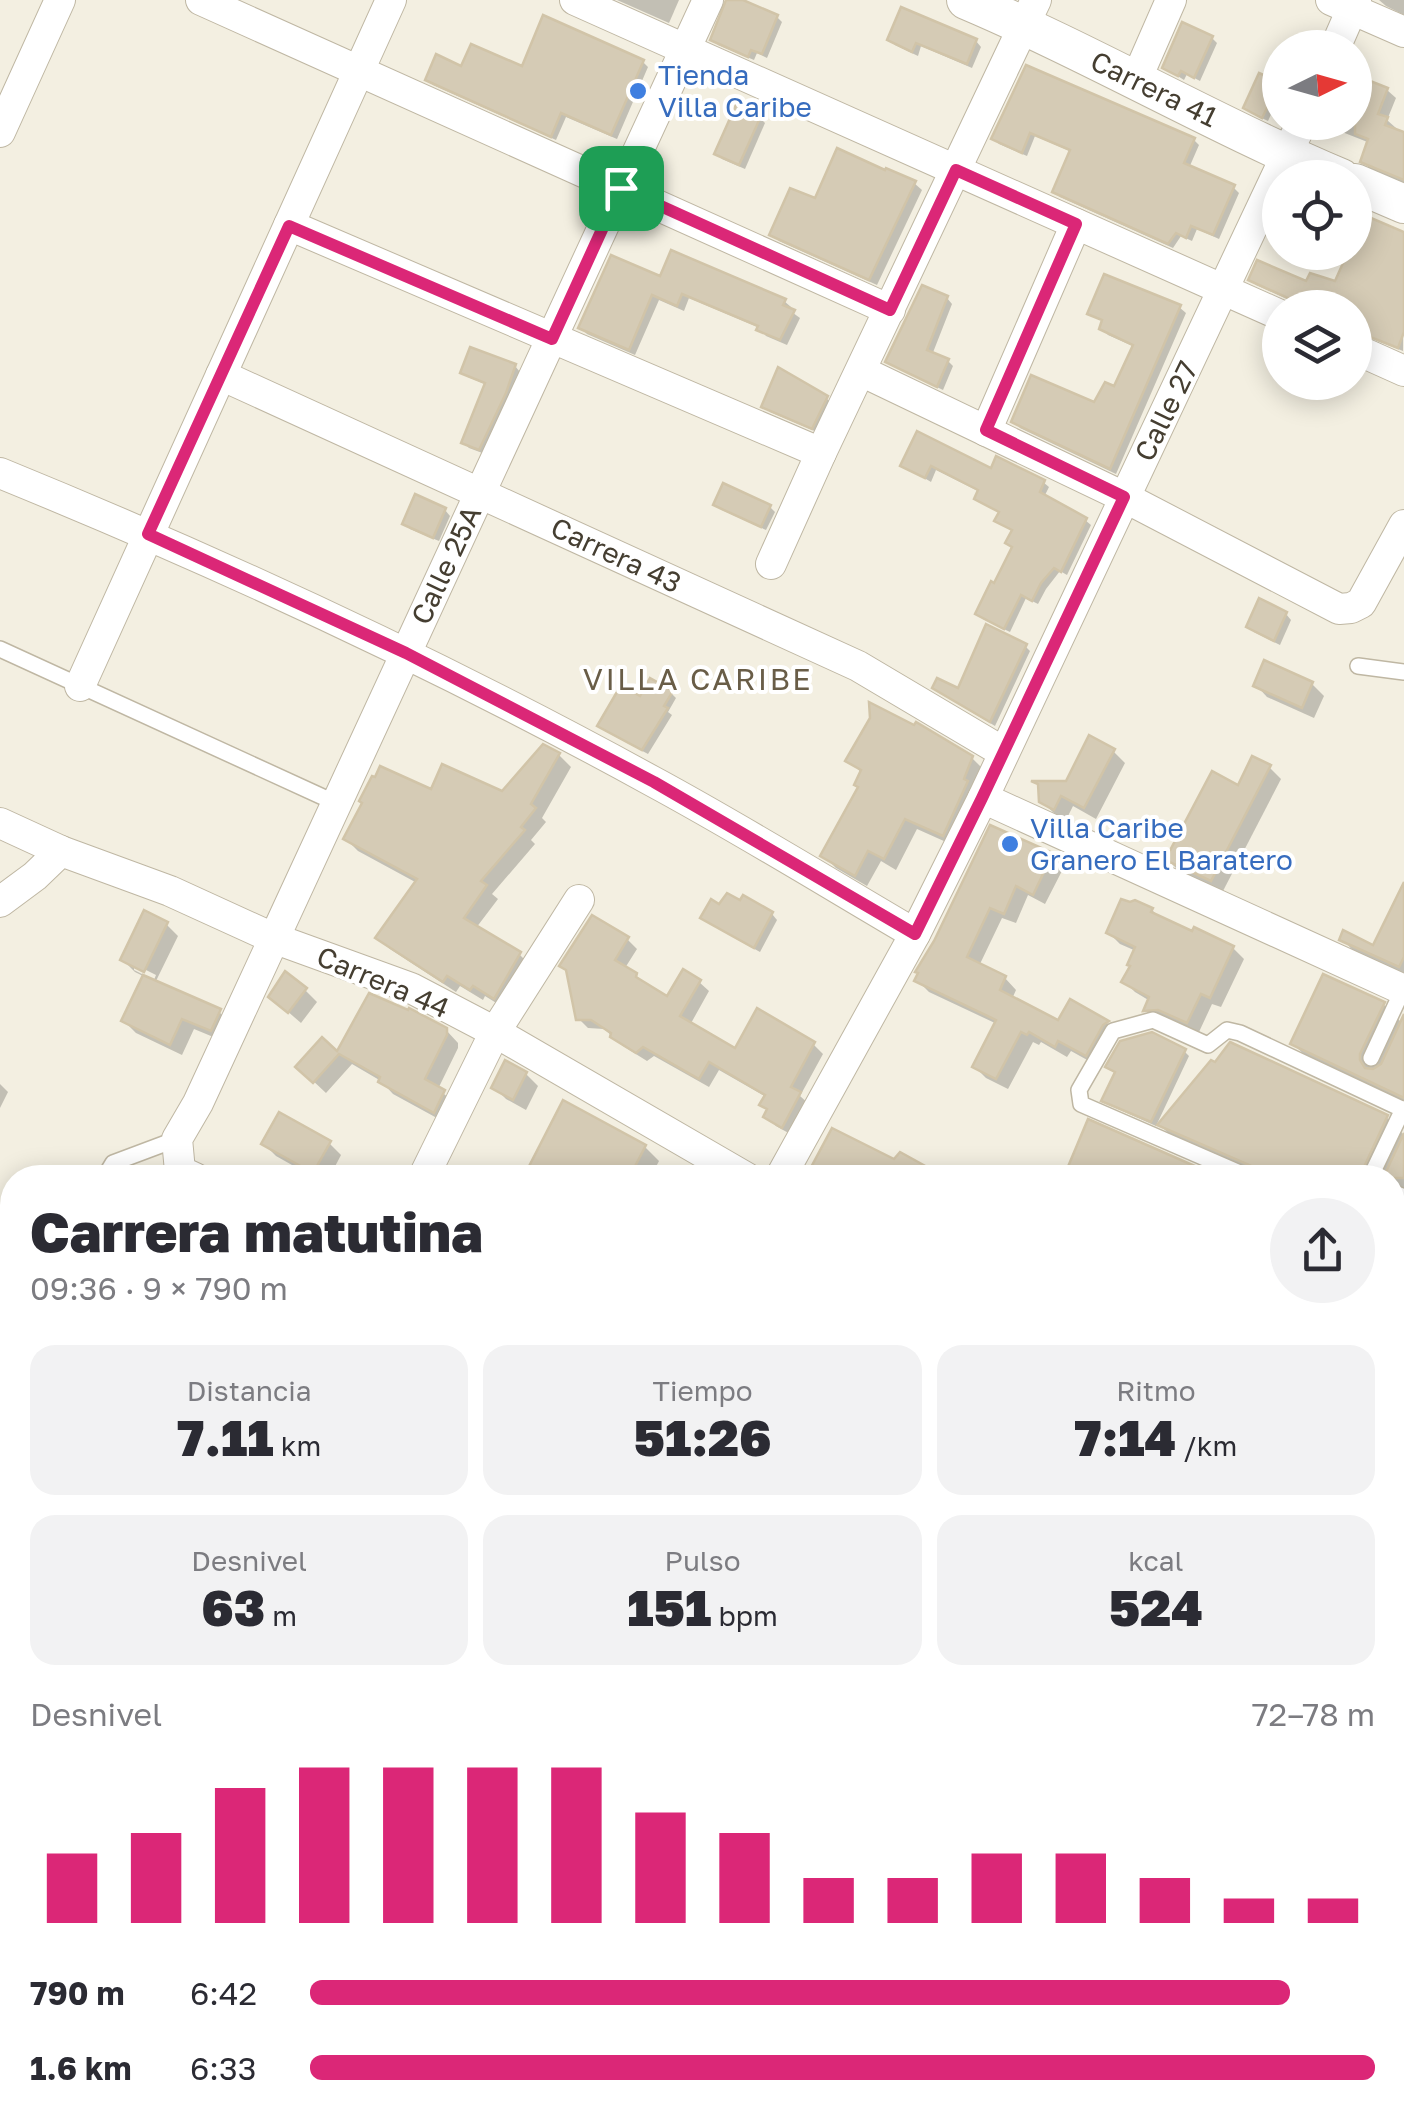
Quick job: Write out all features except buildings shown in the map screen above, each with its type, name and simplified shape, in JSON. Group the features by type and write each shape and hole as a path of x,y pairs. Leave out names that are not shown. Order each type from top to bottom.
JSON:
{"street":[{"path":"0,132 10,84 60,0"},
{"path":"200,0 890,310"},
{"path":"80,686 391,0"},
{"path":"575,0 1262,308"},
{"name":"Calle 25A","path":"177,1139 198,1103 708,0"},
{"name":"Carrera 41","path":"966,0 1030,12 1136,80 1262,127"},
{"path":"1136,80 1170,0"},
{"path":"1339,30 1346,3 1404,32"},
{"path":"771,564 1030,12"},
{"name":"Calle 27","path":"787,1165 915,934 1294,140"},
{"name":"Carrera 41","path":"1295,140 1319,160"},
{"path":"1372,190 1404,204"},
{"path":"986,430 1076,224"},
{"path":"289,226 821,453"},
{"path":"1372,357 1404,371"},
{"path":"862,371 1124,497 1339,610 1361,603 1404,524"},
{"name":"Carrera 43","path":"221,375 858,666 1004,752"},
{"path":"0,473 148,534 406,653 654,782 915,934"},
{"path":"982,798 1404,990"},
{"name":"Carrera 44","path":"0,823 61,851 170,890 274,938 411,988 725,1165"},
{"path":"0,902 36,876 61,851"},
{"path":"430,1165 495,1032 579,900"},
{"path":"177,1139 179,1165"}],"lane":[{"path":"0,650 336,803"},
{"path":"1358,666 1404,672"},
{"path":"1371,1058 1404,990"},
{"path":"1221,1165 1082,1104 1079,1090 1114,1031 1153,1020 1208,1045 1227,1030 1240,1033 1403,1109 1376,1165"},
{"path":"112,1165 177,1139"}],"place":[{"name":"Tienda Villa Caribe","path":"638,91"},
{"name":"Villa Caribe Granero El Baratero","path":"1010,844"}],"district":[{"name":"VILLA CARIBE","path":"698,680"}],"route":[{"path":"956,170 1076,224 986,430 1124,497 915,934 654,782 406,653 148,534 289,226 552,339 621,188 890,310 956,170"}]}
